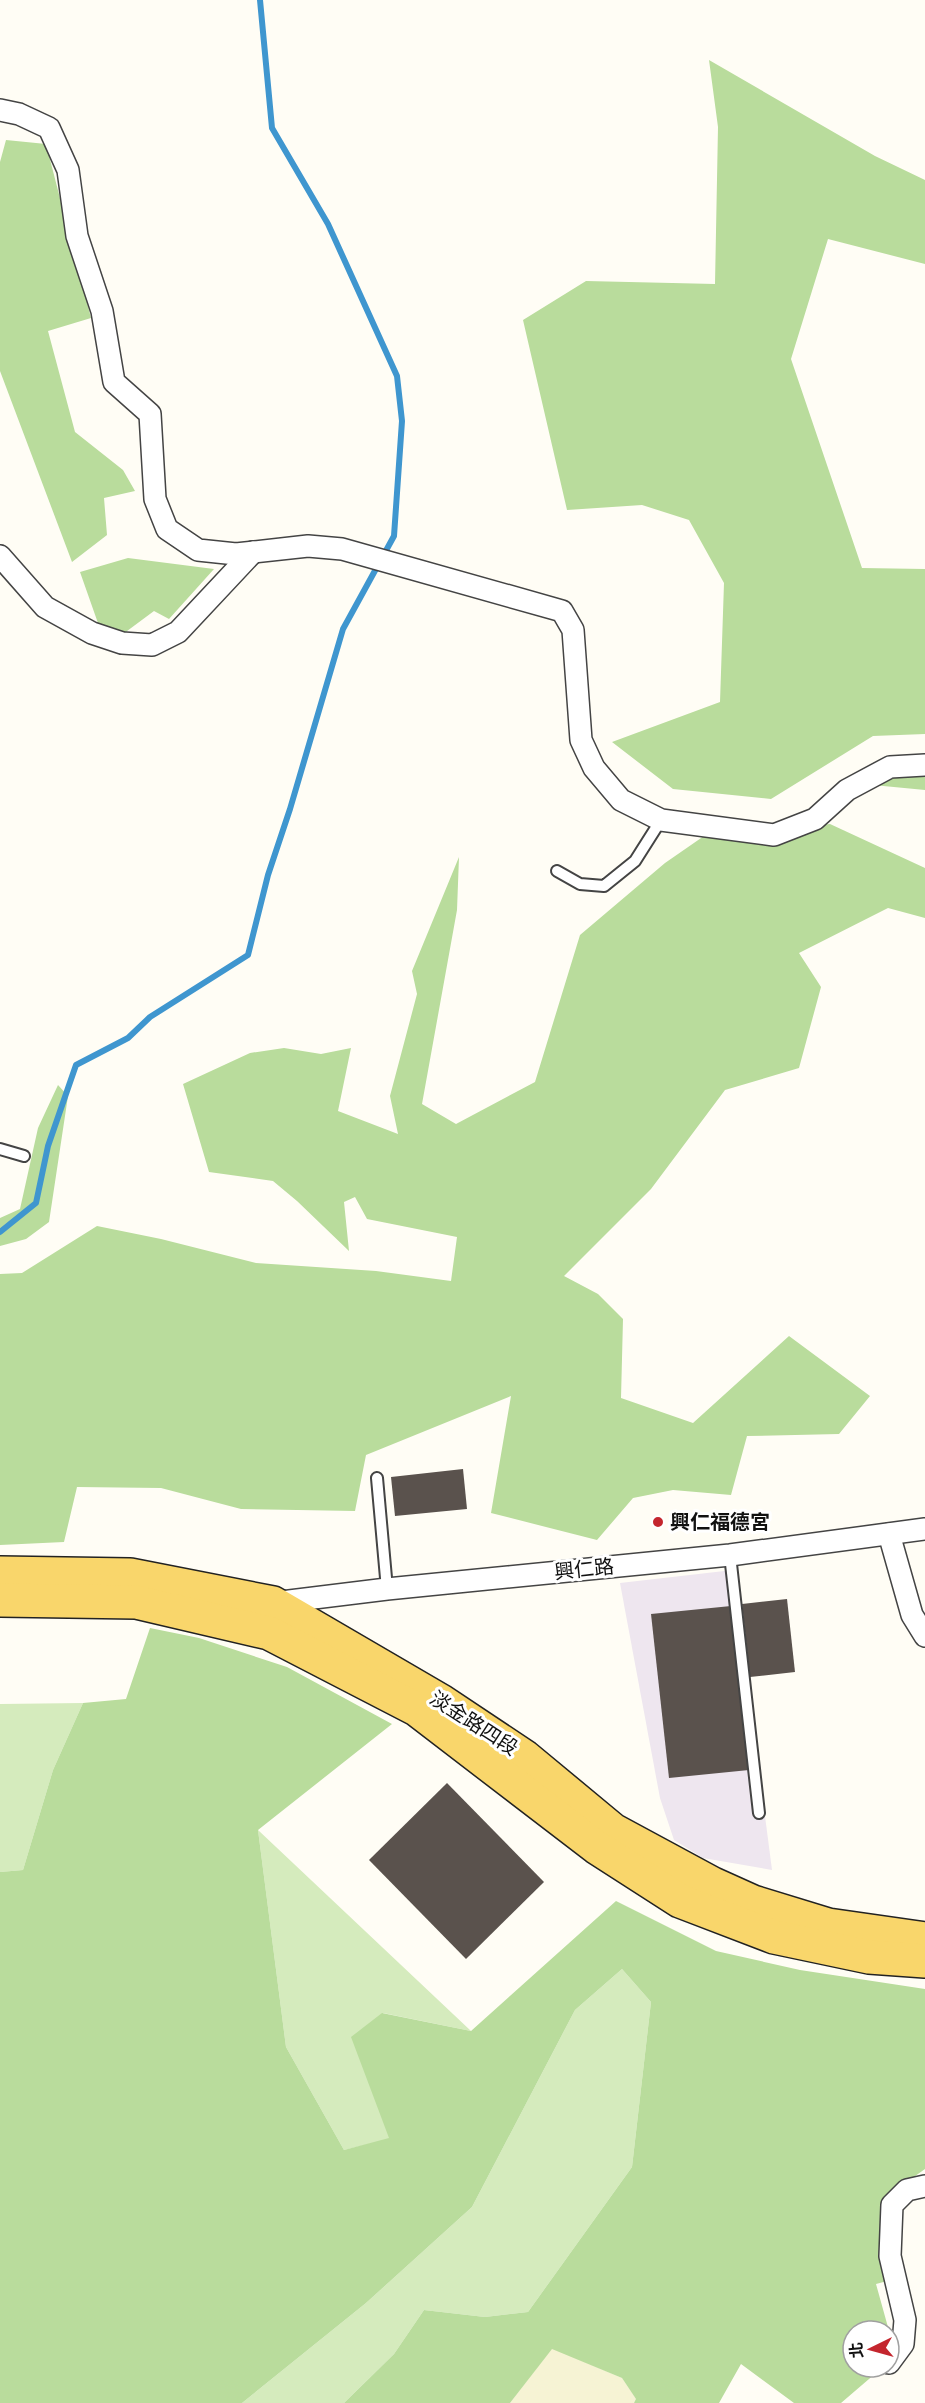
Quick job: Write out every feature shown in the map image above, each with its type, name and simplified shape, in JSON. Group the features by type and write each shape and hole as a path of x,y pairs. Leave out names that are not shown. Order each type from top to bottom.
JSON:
{"main road":[{"name":"淡金路四段","path":"0,1573 130,1575 271,1618 441,1701 525,1757 613,1830 713,1884 753,1902 828,1925 925,1939"},
{"name":"淡金路四段","path":"0,1600 136,1602 271,1618 416,1709 596,1847 680,1901 774,1937 869,1957 925,1961"}],"street":[{"path":"0,110 19,114 49,128 68,170 77,236 102,311 114,381 150,414 155,499 167,529 198,550 236,554 308,546 342,549 562,611 573,630 581,740 594,768 621,800 661,820 774,835 815,819 847,790 890,767 925,765"},
{"path":"0,556 45,607 92,633 122,643 152,645 178,632 253,552"},
{"name":"興仁路","path":"271,1618 387,1589 730,1555 925,1529"},
{"path":"889,1534 912,1615 925,1636"},
{"path":"901,2347 905,2320 890,2256 892,2205 907,2190 925,2186"}],"lane":[{"path":"557,871 580,884 604,886 635,861 661,820"},
{"path":"0,1149 24,1156"},
{"path":"377,1478 387,1589"},
{"path":"730,1555 759,1813"}],"shaded area":[{"path":"733,1570 772,1870 703,1858 674,1840 660,1798 620,1583"},
{"path":"552,2348 622,2378 637,2400 634,2403 510,2403"}],"green space":[{"path":"709,60 875,156 925,180 925,264 828,239 791,359 862,568 925,569 925,734 873,736 771,799 673,789 612,742 720,702 724,583 689,520 642,505 567,510 523,320 586,281 715,284 718,127"},
{"path":"6,140 46,144 91,318 48,331 75,432 123,470 135,491 104,498 107,535 72,562 0,371 0,162"},
{"path":"128,558 214,569 169,619 154,611 123,634 99,626 80,572"},
{"path":"893,772 925,773 925,790 873,785"},
{"path":"830,824 925,868 925,918 888,908 799,953 821,987 799,1068 725,1090 651,1189 564,1276 598,1294 623,1319 621,1398 693,1423 789,1336 870,1396 839,1434 747,1436 731,1495 673,1490 633,1498 597,1540 491,1513 511,1396 366,1455 355,1511 241,1509 161,1488 77,1487 64,1542 0,1545 0,1274 22,1273 97,1226 161,1239 256,1263 376,1271 451,1281 457,1237 367,1219 355,1197 344,1202 349,1251 273,1181 209,1172 183,1084 250,1053 284,1048 321,1054 351,1048 338,1111 398,1134 390,1096 417,994 412,971 459,857 457,910 422,1104 456,1124 535,1082 580,935 665,863 704,836"},
{"path":"58,1085 68,1096 49,1222 26,1239 0,1246 0,1218 20,1209 38,1128"},
{"path":"150,1628 199,1638 287,1667 392,1724 258,1830 286,2047 344,2150 389,2138 351,2037 382,2013 471,2031 616,1901 716,1951 800,1970 925,1989 925,2169 894,2191 884,2223 906,2276 876,2284 886,2319 841,2319 841,2379 869,2379 841,2403 794,2403 741,2364 719,2403 634,2403 636,2399 622,2378 552,2349 510,2403 344,2403 394,2354 424,2310 485,2317 528,2312 632,2167 651,2002 622,1969 575,2010 472,2207 366,2303 242,2403 0,2403 0,1872 23,1870 53,1770 83,1703 126,1699"},
{"path":"83,1703 53,1770 23,1870 0,1872 0,1704"},
{"path":"258,1830 471,2031 383,2013 390,2139 344,2150 286,2047"},
{"path":"622,1969 651,2002 632,2167 528,2312 485,2317 424,2310 394,2354 344,2403 242,2403 366,2303 472,2207 575,2010"}],"building":[{"path":"463,1469 467,1509 395,1516 391,1477"},
{"path":"787,1599 795,1672 750,1677 742,1604"},
{"path":"731,1606 749,1770 669,1778 651,1614"},
{"path":"447,1783 544,1882 466,1959 369,1860"}],"waterway":[{"path":"0,1232 36,1203 48,1146 76,1065 128,1038 150,1017 248,955 268,875 343,629 394,536 402,421 397,376 328,224 272,128 260,0"}],"place":[{"name":"興仁福德宮","path":"658,1522"}]}
